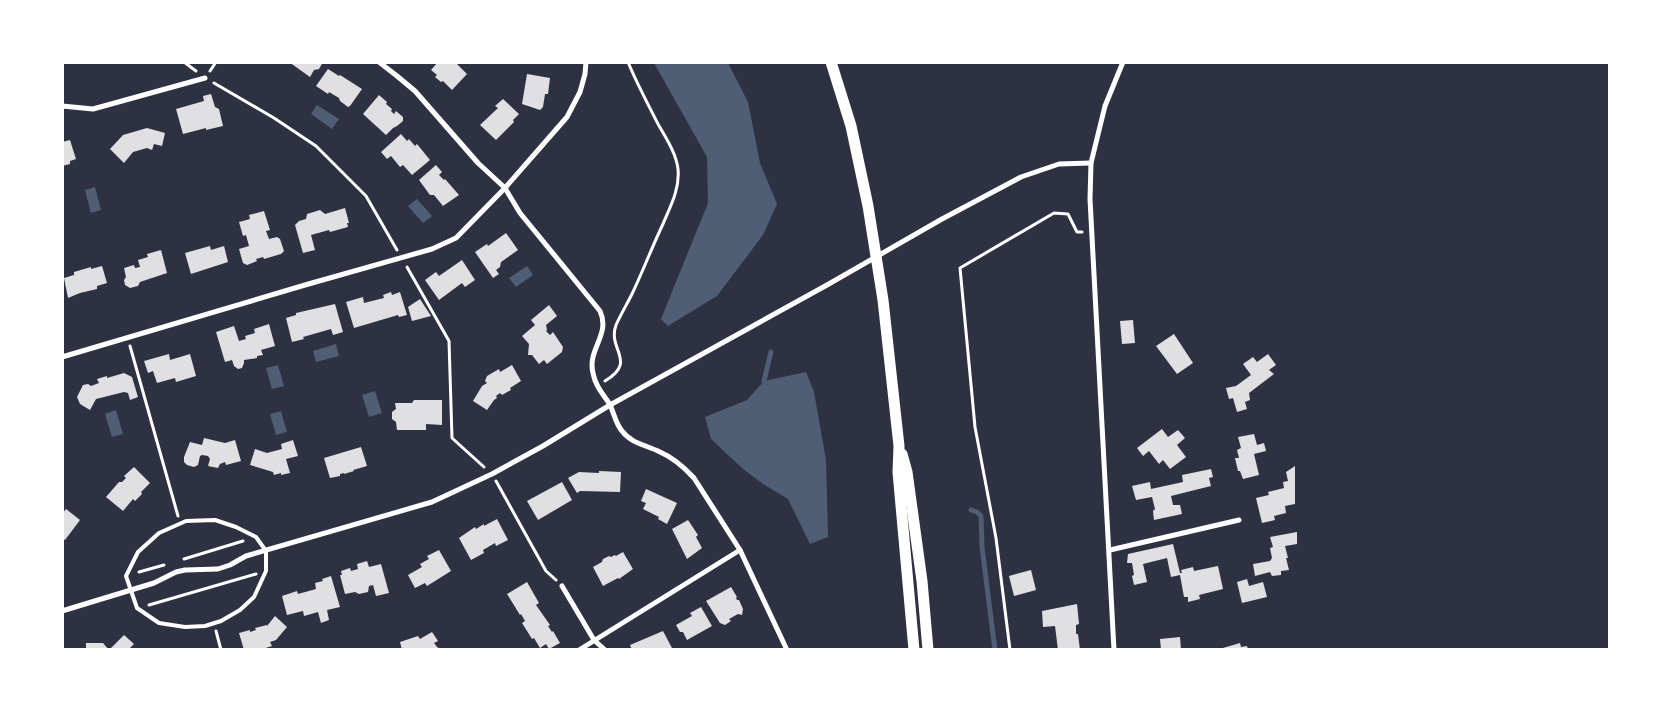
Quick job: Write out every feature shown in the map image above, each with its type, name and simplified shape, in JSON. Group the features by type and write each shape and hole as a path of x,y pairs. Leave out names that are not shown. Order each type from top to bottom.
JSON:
{"main road":[{"path":"831,62 851,126 868,206 883,300 899,446 898,472 914,650"},
{"path":"899,446 908,472 922,581 928,650"}],"street":[{"path":"379,62 415,91 478,162 505,188 520,213 600,311 604,329 597,344 592,372 597,386 610,405 622,431 639,444 665,454 686,469 708,498 740,550 787,650"},
{"path":"62,357 432,249 456,238 505,188 567,117 580,92 586,62"},
{"path":"1114,650 1090,199 1091,163 1105,106 1123,62"},
{"path":"62,106 93,110 205,78"},
{"path":"62,611 154,583 176,572 218,569 246,556 432,502 492,474 543,446 610,405 942,219 1021,177 1059,164 1091,163"},
{"path":"1110,550 1239,520"},
{"path":"579,650 740,550"},
{"path":"562,586 594,640 605,650"}],"lane":[{"path":"215,520 236,527 256,538 266,551 266,571 254,597 240,610 205,626 185,627 159,623 137,608 126,576 138,552 159,533 186,521 215,520"}],"path":[{"path":"184,62 205,78 274,118 316,146 366,196 450,341 452,438 492,474 546,572 562,586"},
{"path":"597,386 608,380 621,365 621,358 615,339 616,324 672,201 678,181 676,160 671,148 637,84 628,62"},
{"path":"1010,650 996,538 975,427 960,268 1054,213 1068,214 1077,232 1092,232"},
{"path":"133,336 130,346 180,524"},
{"path":"182,560 256,538"},
{"path":"126,576 172,562"},
{"path":"137,608 266,571"},
{"path":"214,623 221,650"}],"water":[{"path":"654,63 728,63 748,102 760,163 777,204 763,235 717,296 668,326 661,319 708,203 707,157"},
{"path":"317,105 339,119 332,129 311,114"},
{"path":"95,187 101,210 91,213 85,190"},
{"path":"417,199 432,216 423,223 408,206"},
{"path":"527,266 533,275 516,287 509,278"},
{"path":"336,344 339,356 316,362 313,351"},
{"path":"278,365 284,386 272,389 266,368"},
{"path":"806,372 814,392 826,460 828,537 810,544 788,499 743,469 711,439 705,417 747,400 764,381"},
{"path":"375,391 382,413 369,417 362,395"},
{"path":"116,410 123,434 112,437 105,414"},
{"path":"281,411 287,432 276,435 270,414"}],"building":[{"path":"289,62 323,62 319,69 314,70 310,77"},
{"path":"438,62 455,62 467,74 452,90 443,81 441,82 435,77 437,75 431,70"},
{"path":"328,69 362,89 350,106 348,107 339,98 329,92 328,94 316,86"},
{"path":"527,74 550,78 548,94 545,94 543,107 540,110 522,104"},
{"path":"211,94 215,107 219,109 223,126 183,134 176,109 204,101 203,96"},
{"path":"379,95 387,102 386,104 392,109 391,111 394,114 396,111 403,117 403,121 386,135 363,114"},
{"path":"503,99 519,114 513,120 514,122 496,140 480,125 498,108 495,106"},
{"path":"147,128 165,133 162,146 154,144 152,150 147,148 133,152 124,163 110,149 123,135"},
{"path":"401,134 415,146 417,144 430,160 412,175 403,165 400,167 391,156 387,159 381,152"},
{"path":"70,140 76,159 70,161 70,164 62,166 62,142"},
{"path":"436,165 442,172 439,175 459,195 443,206 434,195 430,195 419,180"},
{"path":"345,208 349,223 347,223 348,227 311,235 315,250 303,253 295,225 299,221 306,219 307,214 320,210 325,214"},
{"path":"264,211 270,230 266,231 269,239 277,237 280,239 284,251 281,254 264,259 263,257 256,259 257,261 247,265 243,263 239,249 249,246 246,235 243,236 239,222 250,219 249,215"},
{"path":"506,233 518,250 501,262 500,267 496,270 499,274 493,278 475,252 487,244 488,246"},
{"path":"210,246 211,250 224,246 228,262 191,274 185,253"},
{"path":"161,250 167,273 140,282 138,286 130,288 125,285 124,268 134,265 135,268 140,267 138,260 148,257 147,254"},
{"path":"462,260 475,280 465,287 462,283 439,300 425,280 436,272 439,276"},
{"path":"102,266 107,283 97,286 97,289 68,298 64,278 74,275 74,272"},
{"path":"391,292 392,295 400,292 407,315 399,317 398,315 354,328 346,302 363,297 364,303 384,298 383,295"},
{"path":"420,299 431,316 412,321 408,307"},
{"path":"335,304 343,332 333,335 331,329 292,342 286,318 296,315 296,313"},
{"path":"549,305 557,316 546,325 546,331 550,335 553,332 563,347 562,352 547,364 544,360 539,364 532,355 528,355 529,344 522,336 535,325 531,320"},
{"path":"1133,320 1135,343 1122,344 1120,321"},
{"path":"269,324 275,346 261,350 263,355 257,356 257,358 244,360 242,368 238,369 234,366 232,360 225,362 216,332 234,326 239,341 246,339 245,336 255,333 254,329"},
{"path":"1174,334 1193,363 1177,374 1156,346"},
{"path":"169,354 170,360 190,354 196,376 176,382 175,378 157,383 153,371 148,373 144,361"},
{"path":"1268,354 1276,365 1269,370 1274,374 1249,393 1250,400 1245,402 1247,409 1237,412 1233,398 1229,399 1226,388 1236,386 1251,375 1243,364 1253,357 1257,362"},
{"path":"512,365 521,381 510,388 511,390 496,396 497,398 487,410 473,401 482,386 487,383 485,381 487,376 499,369 500,372"},
{"path":"124,373 132,377 138,397 130,400 128,393 124,392 96,399 90,410 80,404 77,397 83,385 88,384 91,386 99,383 97,379"},
{"path":"414,400 442,400 442,425 426,424 426,430 397,430 396,422 392,419 392,412 396,409 395,403 412,403"},
{"path":"1162,429 1168,437 1178,430 1185,438 1177,445 1186,457 1170,469 1163,460 1159,464 1149,451 1143,456 1137,448"},
{"path":"1254,434 1257,445 1264,443 1266,451 1254,454 1259,475 1243,479 1240,471 1238,471 1235,458 1239,458 1237,450 1241,448 1238,437"},
{"path":"204,438 225,443 235,440 241,461 226,465 225,462 220,464 218,468 208,466 210,459 208,456 202,455 198,465 194,467 187,465 184,462 184,457 190,442 202,445"},
{"path":"293,440 298,456 286,459 290,473 274,475 273,472 250,465 255,449 267,453 282,449 281,444"},
{"path":"361,447 367,466 330,478 324,458"},
{"path":"1295,466 1295,504 1285,506 1286,513 1274,516 1275,520 1262,523 1256,498 1269,495 1268,492 1284,488 1283,482 1288,481 1286,472"},
{"path":"134,467 150,483 141,492 142,494 135,501 133,499 123,511 106,497 119,482 126,478 124,476"},
{"path":"1211,469 1213,477 1209,478 1211,486 1171,496 1173,505 1180,505 1182,514 1154,520 1153,511 1155,509 1152,497 1136,500 1132,486 1150,482 1151,489 1183,482 1182,475"},
{"path":"599,471 621,472 620,492 580,491 577,493 568,478 579,472 599,473"},
{"path":"562,482 572,500 538,520 527,501"},
{"path":"646,489 677,503 667,524 658,519 659,517 643,509 646,503 641,501"},
{"path":"66,509 80,520 65,540 62,538 62,514"},
{"path":"497,519 508,540 496,546 495,543 483,550 484,553 471,560 459,538 475,527 476,529"},
{"path":"688,520 698,535 696,537 702,548 687,559 672,529"},
{"path":"1297,532 1297,544 1285,546 1289,570 1281,571 1281,575 1272,576 1270,572 1255,576 1253,564 1270,561 1272,558 1270,548 1273,547 1270,537"},
{"path":"1173,544 1180,573 1182,573 1181,570 1193,567 1194,571 1218,566 1223,589 1199,595 1200,599 1188,602 1188,597 1184,597 1180,575 1171,577 1167,558 1143,564 1147,582 1134,585 1132,563 1127,563 1128,554"},
{"path":"439,550 451,571 427,586 425,583 415,588 408,575 422,567 420,564 429,559 427,556"},
{"path":"623,552 633,569 619,579 603,586 593,567 609,556 616,556"},
{"path":"367,561 369,567 381,564 389,593 376,596 373,585 369,586 368,592 345,594 340,575 342,575 341,571 350,568 351,571 358,569 357,564"},
{"path":"1031,570 1036,590 1014,596 1009,576"},
{"path":"331,576 340,607 327,610 329,620 321,623 318,612 304,616 303,611 287,615 282,596 297,591 298,594 316,589 315,583"},
{"path":"1247,579 1249,586 1263,582 1267,597 1242,603 1237,582"},
{"path":"527,582 539,603 536,605 560,643 549,649 546,644 540,648 534,638 532,639 522,623 525,621 507,594"},
{"path":"731,587 743,609 742,615 738,614 729,619 731,621 725,625 720,623 706,601"},
{"path":"1077,604 1079,624 1076,625 1076,634 1078,634 1080,650 1058,650 1055,626 1043,627 1042,611"},
{"path":"701,607 712,626 687,640 683,632 680,632 676,625 692,616 690,613"},
{"path":"275,616 287,627 276,640 270,642 272,646 259,650 244,650 239,633 250,630 250,632 256,630 255,628 267,626"},
{"path":"663,631 673,650 632,650 630,645"},
{"path":"432,632 438,641 434,643 442,650 402,650 400,642 418,636 420,639"},
{"path":"124,635 134,644 130,648 132,650 109,650"},
{"path":"1180,637 1181,650 1161,650 1160,639"},
{"path":"86,643 103,643 109,650 86,650"},
{"path":"1240,643 1241,647 1247,646 1248,650 1216,650"}],"waterway":[{"path":"766,387 764,381 771,352"},
{"path":"971,510 981,516 982,547 995,650"}]}
